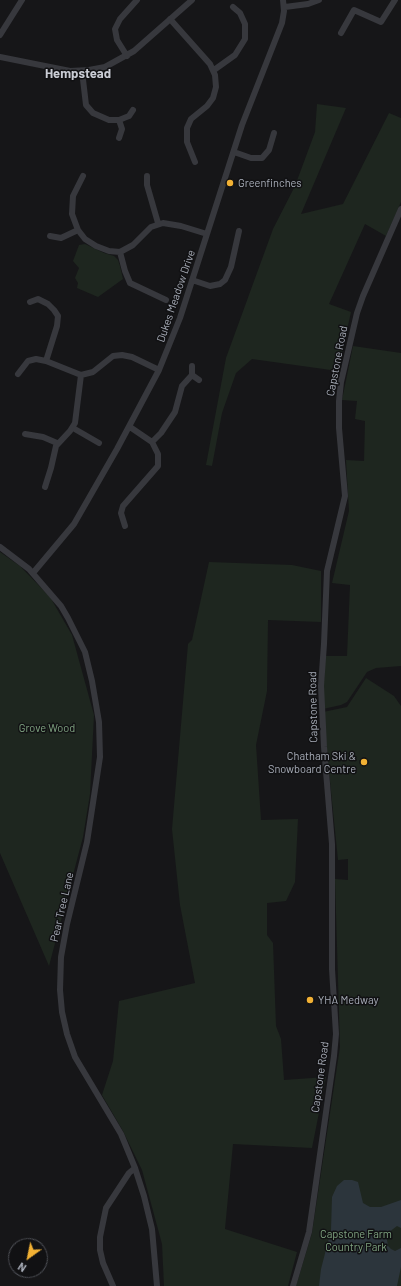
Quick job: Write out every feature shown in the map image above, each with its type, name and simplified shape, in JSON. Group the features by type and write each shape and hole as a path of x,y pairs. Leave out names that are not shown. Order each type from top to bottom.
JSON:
{"street":[{"path":"0,35 22,0"},
{"path":"127,56 117,40 115,29 120,19 137,0"},
{"path":"0,57 62,70 82,71 105,67 127,56 192,0"},
{"path":"284,3 308,4 319,0"},
{"path":"341,33 354,10 381,22 395,0"},
{"name":"Dukes Meadow Drive","path":"33,573 74,524 130,427 159,370 180,318 234,152 282,23 284,3"},
{"path":"214,70 235,55 245,39 245,24 240,13 234,7"},
{"path":"170,19 214,70 216,87 213,98 191,119 187,128 187,142 195,162"},
{"path":"82,71 87,107 93,113 103,118 119,120 129,116 133,110"},
{"path":"118,138 122,129 119,120"},
{"path":"234,152 251,158 262,158 267,153 274,133"},
{"path":"83,176 72,202 72,214 78,230 85,239 96,246 109,251 120,252 129,248 158,223 168,223 207,234"},
{"path":"147,176 147,185 158,223"},
{"name":"Capstone Road","path":"292,1286 309,1232 336,1034 332,969 332,844 324,747 321,686 327,571 345,496 339,428 339,401 341,382 357,313 401,209"},
{"path":"50,236 61,238 78,230"},
{"path":"192,280 210,286 220,284 225,280 231,267 239,231"},
{"path":"120,252 125,271 130,282 166,300"},
{"path":"30,302 38,299 52,306 58,316 57,326 46,361"},
{"path":"18,374 28,361 36,359 46,361 81,375 93,372 108,358 117,355 132,357 159,370"},
{"path":"152,442 171,420 182,386 192,375 192,366"},
{"path":"45,487 57,443 73,428 78,413 81,375"},
{"path":"192,375 199,380"},
{"path":"125,526 122,513 123,506 158,466 158,454 152,442 130,427"},
{"path":"73,428 99,443"},
{"path":"25,434 42,437 57,443"},
{"name":"Pear Tree Lane","path":"0,547 33,573 61,606 82,646 92,680 99,722 100,757 87,842 67,924 61,957 60,978 62,1012 67,1034 75,1057 121,1134 135,1168 152,1229 157,1286"},
{"path":"113,1286 100,1250 100,1237 106,1208 129,1173 135,1168"}],"green space":[{"path":"317,104 346,108 301,214 343,204 389,113 401,118 401,202 386,236 365,224 329,304 351,312 338,371 252,359 236,373 222,413 212,466 206,465 226,358 273,229 295,186 315,132"},
{"path":"85,244 114,256 118,260 120,266 123,279 98,297 77,288 78,283 75,278 79,268 73,261 79,245"},
{"path":"353,346 401,353 401,666 376,668 367,672 347,702 323,709 325,656 347,656 350,585 332,583 349,511 346,460 364,461 365,421 355,419 357,401 342,400"},
{"name":"Grove Wood","path":"0,552 20,566 50,597 72,635 94,715 90,794 83,837 49,966 0,853"},
{"path":"209,562 292,565 321,571 321,622 268,620 267,691 256,745 261,820 298,819 295,882 286,901 267,903 267,935 273,943 276,1026 281,1039 284,1080 326,1077 312,1148 233,1144 225,1229 297,1252 288,1286 164,1286 162,1244 142,1170 123,1131 102,1095 113,1061 119,1001 195,983 180,905 172,829 188,644 192,640"},
{"name":"Capstone Farm Country Park","path":"366,678 394,696 401,706 401,1286 296,1286 312,1233 340,1047 335,879 348,880 348,859 338,860 323,712 347,707"}],"shaded area":[{"path":"344,1180 358,1182 363,1203 370,1207 381,1207 401,1200 401,1228 397,1226 388,1233 387,1240 388,1246 391,1249 395,1251 401,1248 401,1267 397,1286 319,1286 321,1269 331,1230 332,1197 337,1186"}],"place":[{"name":"Greenfinches","path":"230,183"},
{"name":"Chatham Ski & Snowboard Centre","path":"364,762"},
{"name":"YHA Medway","path":"310,1000"}],"district":[{"name":"Hempstead","path":"78,74"}]}
